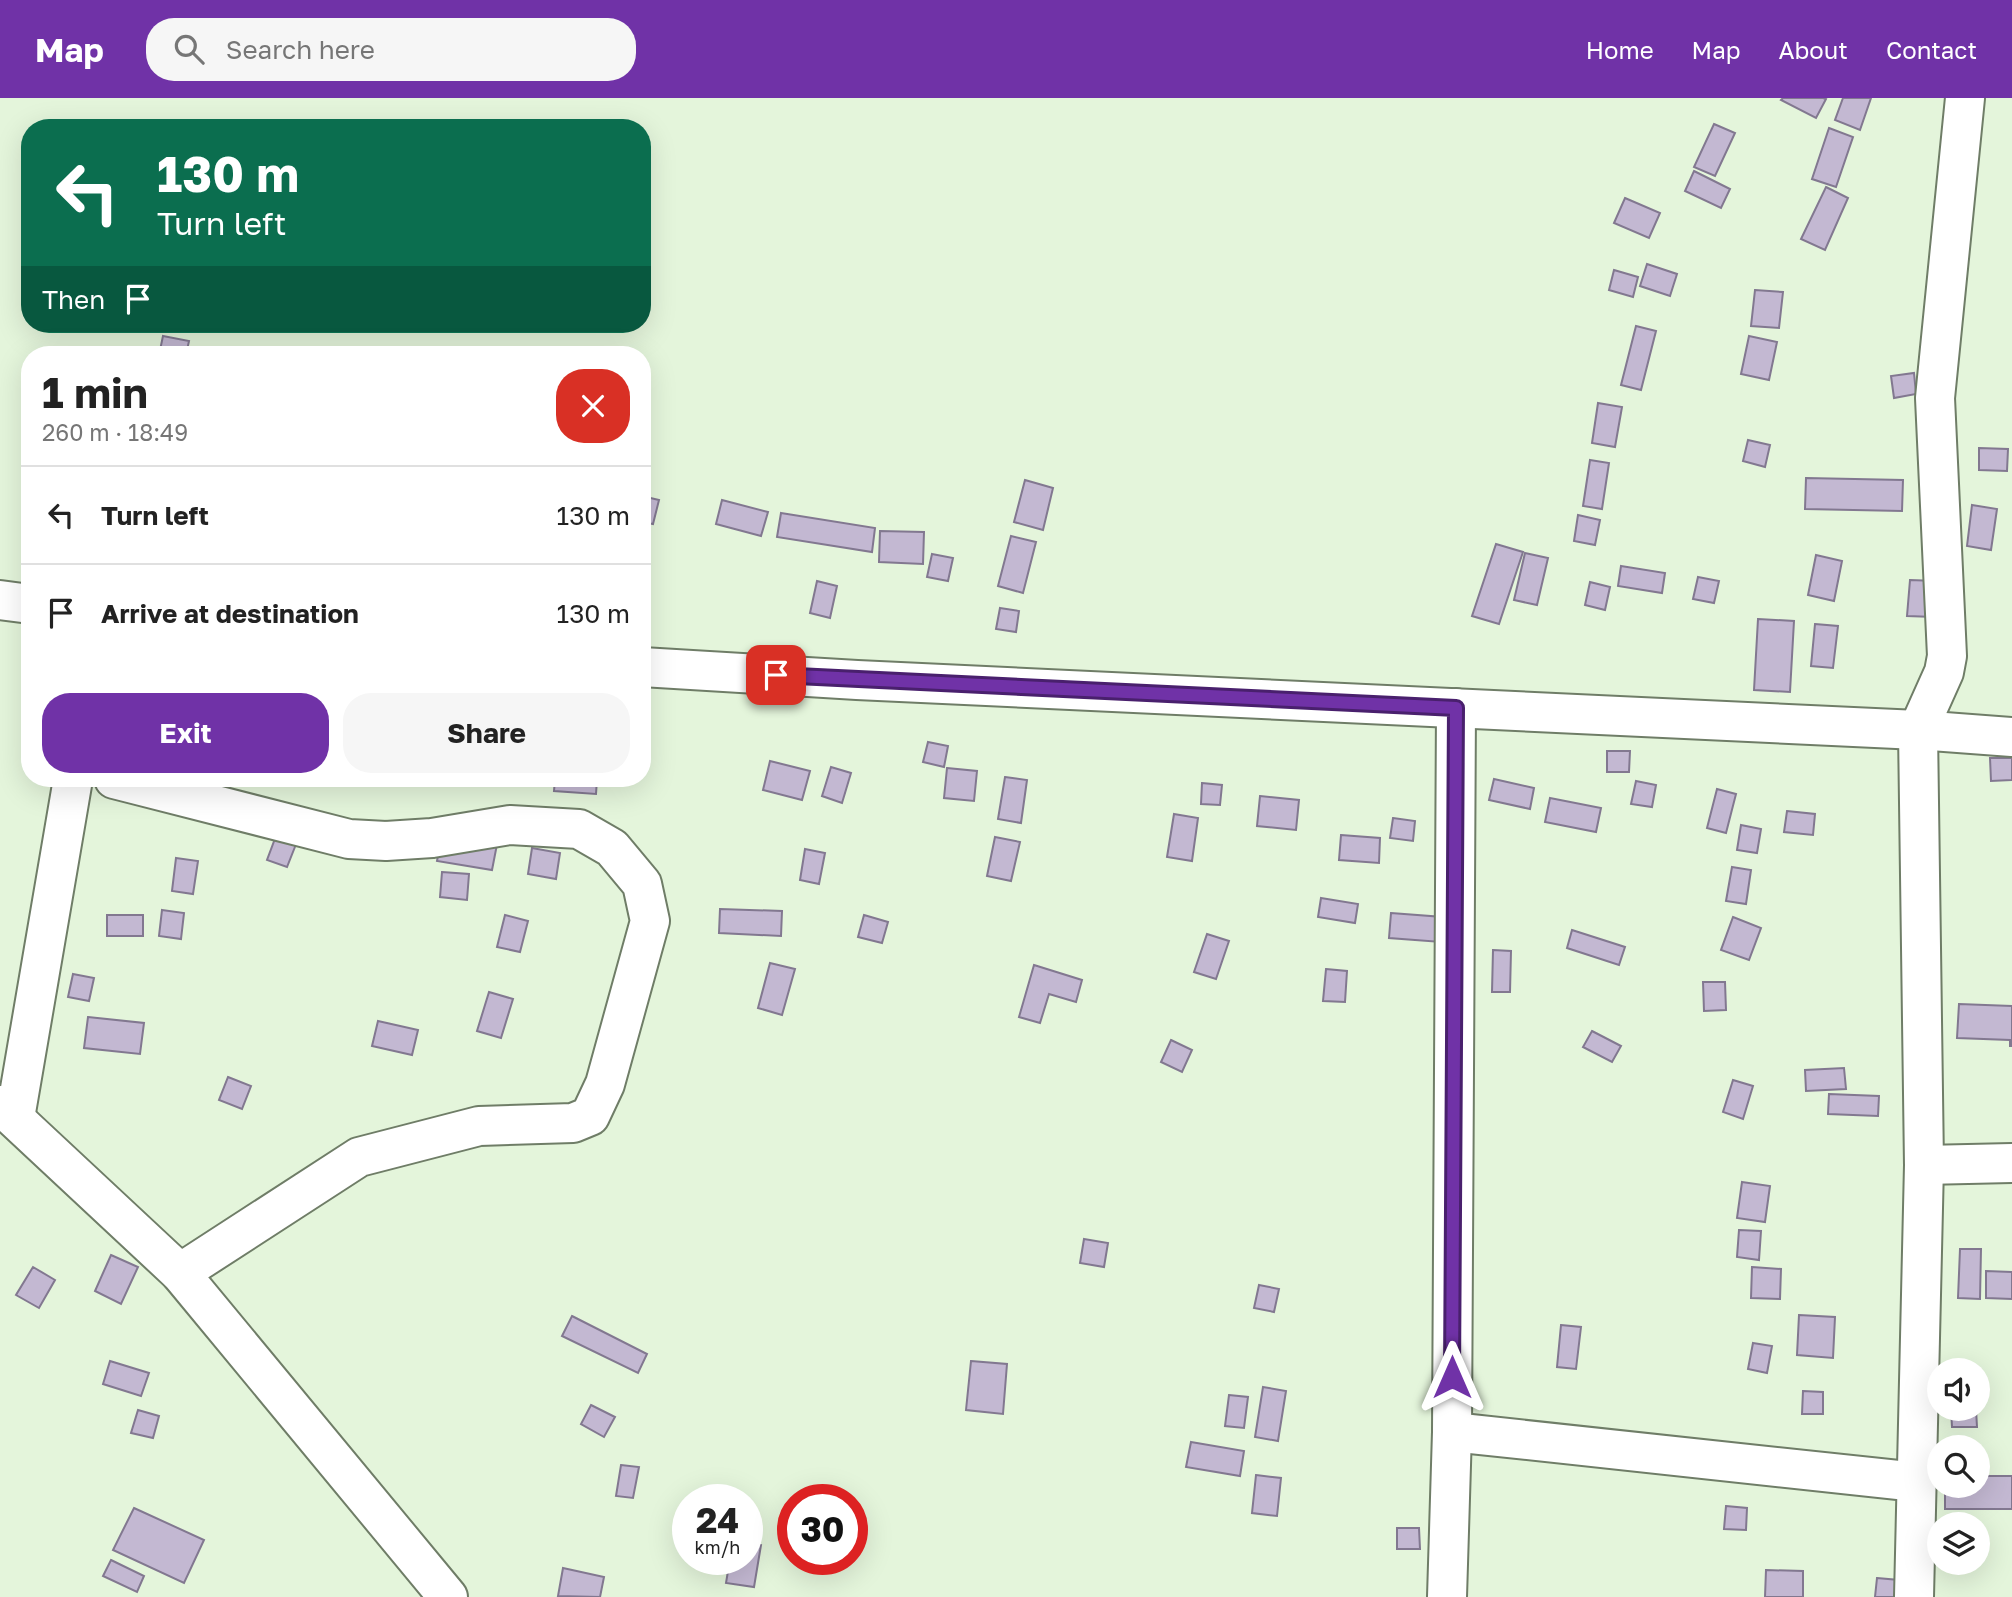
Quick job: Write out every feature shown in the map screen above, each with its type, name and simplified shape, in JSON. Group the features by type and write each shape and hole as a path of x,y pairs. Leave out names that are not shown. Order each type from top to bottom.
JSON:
{"street":[{"path":"1914,1597 1924,1165 1918,730 1944,672 1947,656 1936,398 1965,98"},
{"path":"0,600 21,603"},
{"path":"651,668 1918,730 2012,737"},
{"path":"1447,1597 1452,1432 1456,708"},
{"path":"71,787 7,1111 180,1273 447,1597"},
{"path":"145,787 349,839 386,841 432,838 510,825 579,829 612,848 642,884 650,921 606,1084 590,1116 573,1123 479,1126 359,1157 180,1273"},
{"path":"1924,1165 2012,1163"},
{"path":"1452,1432 1917,1482"}],"building":[{"path":"1843,98 1871,98 1860,130 1835,120"},
{"path":"1826,99 1816,118 1781,100"},
{"path":"1714,124 1735,133 1715,176 1694,167"},
{"path":"1829,128 1853,137 1836,187 1812,179"},
{"path":"1694,171 1730,189 1721,208 1685,191"},
{"path":"1826,187 1848,198 1825,250 1801,239"},
{"path":"1625,198 1660,213 1649,238 1614,223"},
{"path":"1647,264 1677,274 1670,296 1640,286"},
{"path":"1614,270 1638,277 1633,297 1609,290"},
{"path":"1755,290 1783,292 1779,328 1751,326"},
{"path":"1636,326 1656,331 1641,390 1621,385"},
{"path":"163,336 189,341 188,346 161,346"},
{"path":"1749,336 1777,342 1769,380 1741,374"},
{"path":"1914,373 1916,394 1894,398 1891,376"},
{"path":"1598,403 1622,407 1615,447 1592,443"},
{"path":"1748,440 1770,445 1765,467 1743,461"},
{"path":"1979,448 2008,449 2007,471 1979,470"},
{"path":"1590,460 1609,463 1602,509 1583,506"},
{"path":"1806,478 1903,480 1902,511 1805,509"},
{"path":"1025,480 1053,488 1043,530 1014,522"},
{"path":"651,498 659,500 651,524"},
{"path":"722,500 768,512 761,536 716,524"},
{"path":"1972,505 1997,509 1991,550 1967,546"},
{"path":"781,513 875,528 872,552 777,537"},
{"path":"1578,515 1600,520 1595,545 1574,541"},
{"path":"880,531 924,532 923,564 879,562"},
{"path":"1011,536 1036,542 1023,593 998,586"},
{"path":"1496,544 1523,552 1499,624 1472,616"},
{"path":"1525,553 1548,558 1537,605 1514,600"},
{"path":"932,554 953,558 948,581 927,577"},
{"path":"1816,555 1842,561 1834,601 1808,595"},
{"path":"1621,566 1665,573 1662,593 1618,586"},
{"path":"1698,577 1719,581 1714,603 1693,599"},
{"path":"1910,580 1936,581 1934,617 1907,616"},
{"path":"817,581 837,586 830,618 810,613"},
{"path":"1590,582 1610,587 1605,610 1585,605"},
{"path":"1000,608 1019,611 1016,632 996,629"},
{"path":"1758,619 1794,621 1790,692 1754,690"},
{"path":"1815,624 1838,626 1833,668 1811,666"},
{"path":"928,742 948,746 944,767 923,762"},
{"path":"1607,751 1630,751 1629,772 1607,772"},
{"path":"1990,758 2012,758 2012,780 1991,781"},
{"path":"770,761 810,771 802,800 763,790"},
{"path":"831,767 851,773 842,803 822,796"},
{"path":"947,768 977,771 974,801 944,798"},
{"path":"1005,777 1027,780 1021,823 998,819"},
{"path":"1494,779 1534,788 1530,809 1489,800"},
{"path":"1636,781 1656,785 1652,807 1631,804"},
{"path":"1202,783 1222,785 1220,805 1201,804"},
{"path":"554,787 596,787 596,794 554,791"},
{"path":"1717,789 1736,794 1726,833 1707,828"},
{"path":"1260,796 1299,800 1296,830 1257,826"},
{"path":"1550,798 1601,808 1596,832 1545,822"},
{"path":"1787,811 1815,814 1813,835 1784,832"},
{"path":"1174,814 1198,818 1192,861 1167,857"},
{"path":"1393,818 1415,821 1413,841 1390,838"},
{"path":"306,819 287,867 267,860 279,828"},
{"path":"1741,825 1761,829 1757,853 1737,850"},
{"path":"499,834 492,870 437,861 441,839"},
{"path":"1341,835 1380,838 1379,863 1339,860"},
{"path":"995,837 1020,842 1011,881 987,876"},
{"path":"532,848 560,853 556,879 528,874"},
{"path":"805,849 825,853 819,884 800,880"},
{"path":"176,858 198,861 193,894 172,891"},
{"path":"1732,867 1751,870 1746,904 1726,901"},
{"path":"442,872 469,874 467,900 440,897"},
{"path":"1321,898 1358,904 1355,923 1318,917"},
{"path":"720,909 782,911 781,936 719,933"},
{"path":"162,910 184,913 181,939 159,936"},
{"path":"1391,913 1443,917 1441,942 1389,938"},
{"path":"107,915 143,915 143,936 107,936"},
{"path":"505,915 528,921 520,952 497,947"},
{"path":"864,915 888,922 882,943 858,937"},
{"path":"1733,917 1761,928 1749,960 1721,950"},
{"path":"1572,930 1625,947 1619,965 1567,948"},
{"path":"1207,934 1229,941 1216,979 1194,972"},
{"path":"1493,950 1511,951 1510,992 1492,992"},
{"path":"770,963 795,969 782,1015 758,1008"},
{"path":"1034,965 1082,980 1076,1002 1049,994 1040,1023 1019,1017"},
{"path":"1326,969 1347,971 1345,1002 1323,1001"},
{"path":"73,974 94,978 89,1001 68,997"},
{"path":"1703,982 1725,982 1726,1010 1704,1011"},
{"path":"489,992 513,999 501,1038 477,1031"},
{"path":"1959,1004 2012,1006 2012,1046 2010,1040 1957,1038"},
{"path":"88,1017 144,1023 140,1054 84,1048"},
{"path":"378,1021 418,1030 412,1055 372,1046"},
{"path":"1592,1031 1621,1046 1612,1062 1583,1047"},
{"path":"1171,1040 1192,1050 1182,1072 1161,1062"},
{"path":"1844,1068 1846,1089 1806,1091 1805,1070"},
{"path":"228,1077 251,1086 242,1109 219,1100"},
{"path":"1733,1080 1753,1086 1743,1119 1723,1112"},
{"path":"1829,1094 1879,1096 1878,1116 1828,1114"},
{"path":"1742,1182 1770,1186 1765,1222 1737,1218"},
{"path":"1739,1230 1761,1231 1759,1260 1737,1257"},
{"path":"1084,1239 1108,1243 1104,1267 1080,1263"},
{"path":"1960,1249 1981,1249 1980,1299 1958,1298"},
{"path":"111,1255 138,1267 121,1304 95,1291"},
{"path":"33,1267 55,1280 39,1308 16,1295"},
{"path":"1752,1267 1781,1269 1780,1299 1751,1298"},
{"path":"1986,1271 2012,1272 2012,1299 1986,1298"},
{"path":"1259,1285 1279,1289 1274,1312 1254,1308"},
{"path":"1799,1315 1835,1317 1833,1358 1797,1355"},
{"path":"572,1316 647,1354 638,1373 562,1336"},
{"path":"1561,1325 1581,1327 1576,1369 1557,1367"},
{"path":"1753,1343 1772,1346 1767,1373 1748,1369"},
{"path":"110,1361 149,1373 141,1396 103,1384"},
{"path":"971,1361 1007,1364 1003,1414 966,1410"},
{"path":"1263,1387 1286,1391 1278,1441 1255,1437"},
{"path":"1803,1391 1823,1392 1823,1414 1802,1414"},
{"path":"1229,1395 1248,1397 1244,1428 1225,1426"},
{"path":"591,1405 615,1417 604,1437 581,1424"},
{"path":"138,1410 159,1416 153,1438 131,1433"},
{"path":"1952,1421 1977,1421 1977,1427 1952,1427"},
{"path":"1191,1442 1244,1451 1240,1476 1186,1467"},
{"path":"621,1465 639,1467 633,1498 616,1496"},
{"path":"1256,1475 1281,1478 1277,1516 1252,1513"},
{"path":"1990,1476 2012,1476 2012,1509 1945,1509 1945,1498 1990,1498"},
{"path":"1726,1506 1747,1508 1746,1530 1724,1529"},
{"path":"134,1508 204,1540 184,1583 113,1550"},
{"path":"1397,1528 1419,1528 1420,1549 1397,1549"},
{"path":"111,1560 144,1576 137,1592 103,1576"},
{"path":"563,1568 604,1577 600,1597 558,1596"},
{"path":"1766,1570 1803,1571 1803,1597 1765,1597"},
{"path":"727,1575 756,1575 754,1587 726,1583"},
{"path":"1877,1578 1899,1580 1898,1597 1875,1597"}],"route":[{"path":"776,675 1456,708 1452,1377"}]}
